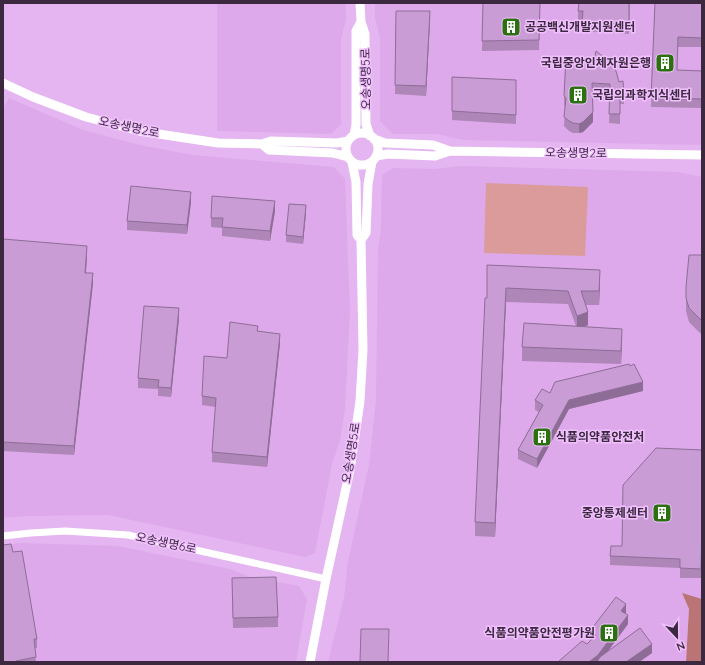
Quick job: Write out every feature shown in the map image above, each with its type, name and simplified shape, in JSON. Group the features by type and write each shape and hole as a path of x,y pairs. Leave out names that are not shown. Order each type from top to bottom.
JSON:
{"street":[{"name":"오송생명5로","path":"360,3 361,22 365,34 366,124 372,137"},
{"name":"오송생명5로","path":"351,138 356,125 356,31 361,22"},
{"name":"오송생명2로","path":"3,83 33,97 86,117 139,131 218,143 262,144 270,141 337,143 351,138"},
{"path":"360,133 372,137 378,149 374,159 362,165 350,160 346,148 351,138 360,133"},
{"name":"오송생명2로","path":"372,137 385,143 433,145 450,151 702,155"},
{"name":"오송생명2로","path":"262,144 269,150 333,153 350,160"},
{"name":"오송생명2로","path":"374,159 388,154 435,156 450,151"},
{"name":"오송생명5로","path":"310,662 326,579 350,470 360,401 363,350 361,240 366,233 368,184 374,159"},
{"name":"오송생명5로","path":"350,160 356,182 357,235 361,240"},
{"name":"오송생명6로","path":"3,536 65,531 128,535 326,579"}],"shaded area":[{"path":"217,3 346,3 346,20 341,39 341,124 331,134 217,131"},
{"path":"375,3 702,3 702,145 462,140 438,134 393,134 380,121 380,38 375,18"},
{"path":"9,98 83,130 140,145 192,155 334,167 345,179 350,311 345,409 340,441 332,464 315,553 305,557 108,515 25,516 3,518 3,109"},
{"path":"461,166 677,172 702,177 702,599 682,594 689,609 686,662 328,662 344,598 348,561 369,465 376,400 378,250 381,228 382,175 393,168 434,169"},
{"path":"486,183 588,187 585,256 484,253"},
{"path":"19,543 118,546 230,569 250,577 299,586 307,599 296,662 3,662 3,546"},
{"path":"682,593 702,599 702,662 686,662 689,609"}],"building":[{"name":"공공백신개발지원센터","path":"483,3 540,3 539,40 482,41"},
{"path":"579,3 629,3 629,24 582,22 583,11 578,11"},
{"name":"국립중앙인체자원은행","path":"655,3 702,3 702,38 678,37 677,70 702,71 702,99 651,98"},
{"path":"396,11 430,11 426,86 395,85"},
{"name":"국립의과학지식센터","path":"596,51 611,63 616,71 619,82 623,81 624,95 620,95 620,114 609,114 610,84 592,83 593,112 583,122 579,124 573,123 564,117 566,98 564,96 566,57 580,58 593,65"},
{"path":"452,77 516,80 516,115 452,111"},
{"path":"131,186 191,192 187,225 127,221"},
{"path":"212,196 275,201 270,231 222,227 223,218 211,218"},
{"path":"289,204 306,205 303,237 286,235"},
{"path":"3,239 87,246 85,273 93,273 74,446 3,442"},
{"path":"689,255 702,255 702,320 689,308 686,298"},
{"path":"487,265 600,270 599,291 581,291 588,312 577,316 568,291 506,288 495,523 475,522 485,298 487,298"},
{"path":"144,306 179,308 171,388 158,387 159,380 138,378"},
{"path":"230,322 258,326 257,331 280,334 267,457 212,452 216,398 202,396 204,356 227,358"},
{"path":"524,323 622,329 621,351 522,347"},
{"name":"식품의약품안전처","path":"629,364 630,366 634,364 643,382 569,400 537,459 518,450 543,405 535,400 542,389 550,393 555,382"},
{"name":"중앙통제센터","path":"656,448 702,450 701,569 680,568 680,559 610,556 611,546 622,546 623,485"},
{"path":"11,544 13,552 22,551 37,639 34,639 36,657 16,662 3,662 3,545"},
{"path":"276,577 278,617 233,618 232,578"},
{"path":"616,597 626,604 621,611 628,615 598,655 589,662 558,662 582,641 587,644 596,635 590,631"},
{"path":"640,628 652,644 626,662 597,662 600,657"},
{"path":"361,629 389,629 388,662 360,662"}],"place":[{"name":"공공백신개발지원센터","path":"511,27"},
{"name":"국립중앙인체자원은행","path":"665,63"},
{"name":"국립의과학지식센터","path":"578,95"},
{"name":"식품의약품안전처","path":"542,437"},
{"name":"중앙통제센터","path":"662,513"},
{"name":"식품의약품안전평가원","path":"609,633"}]}
